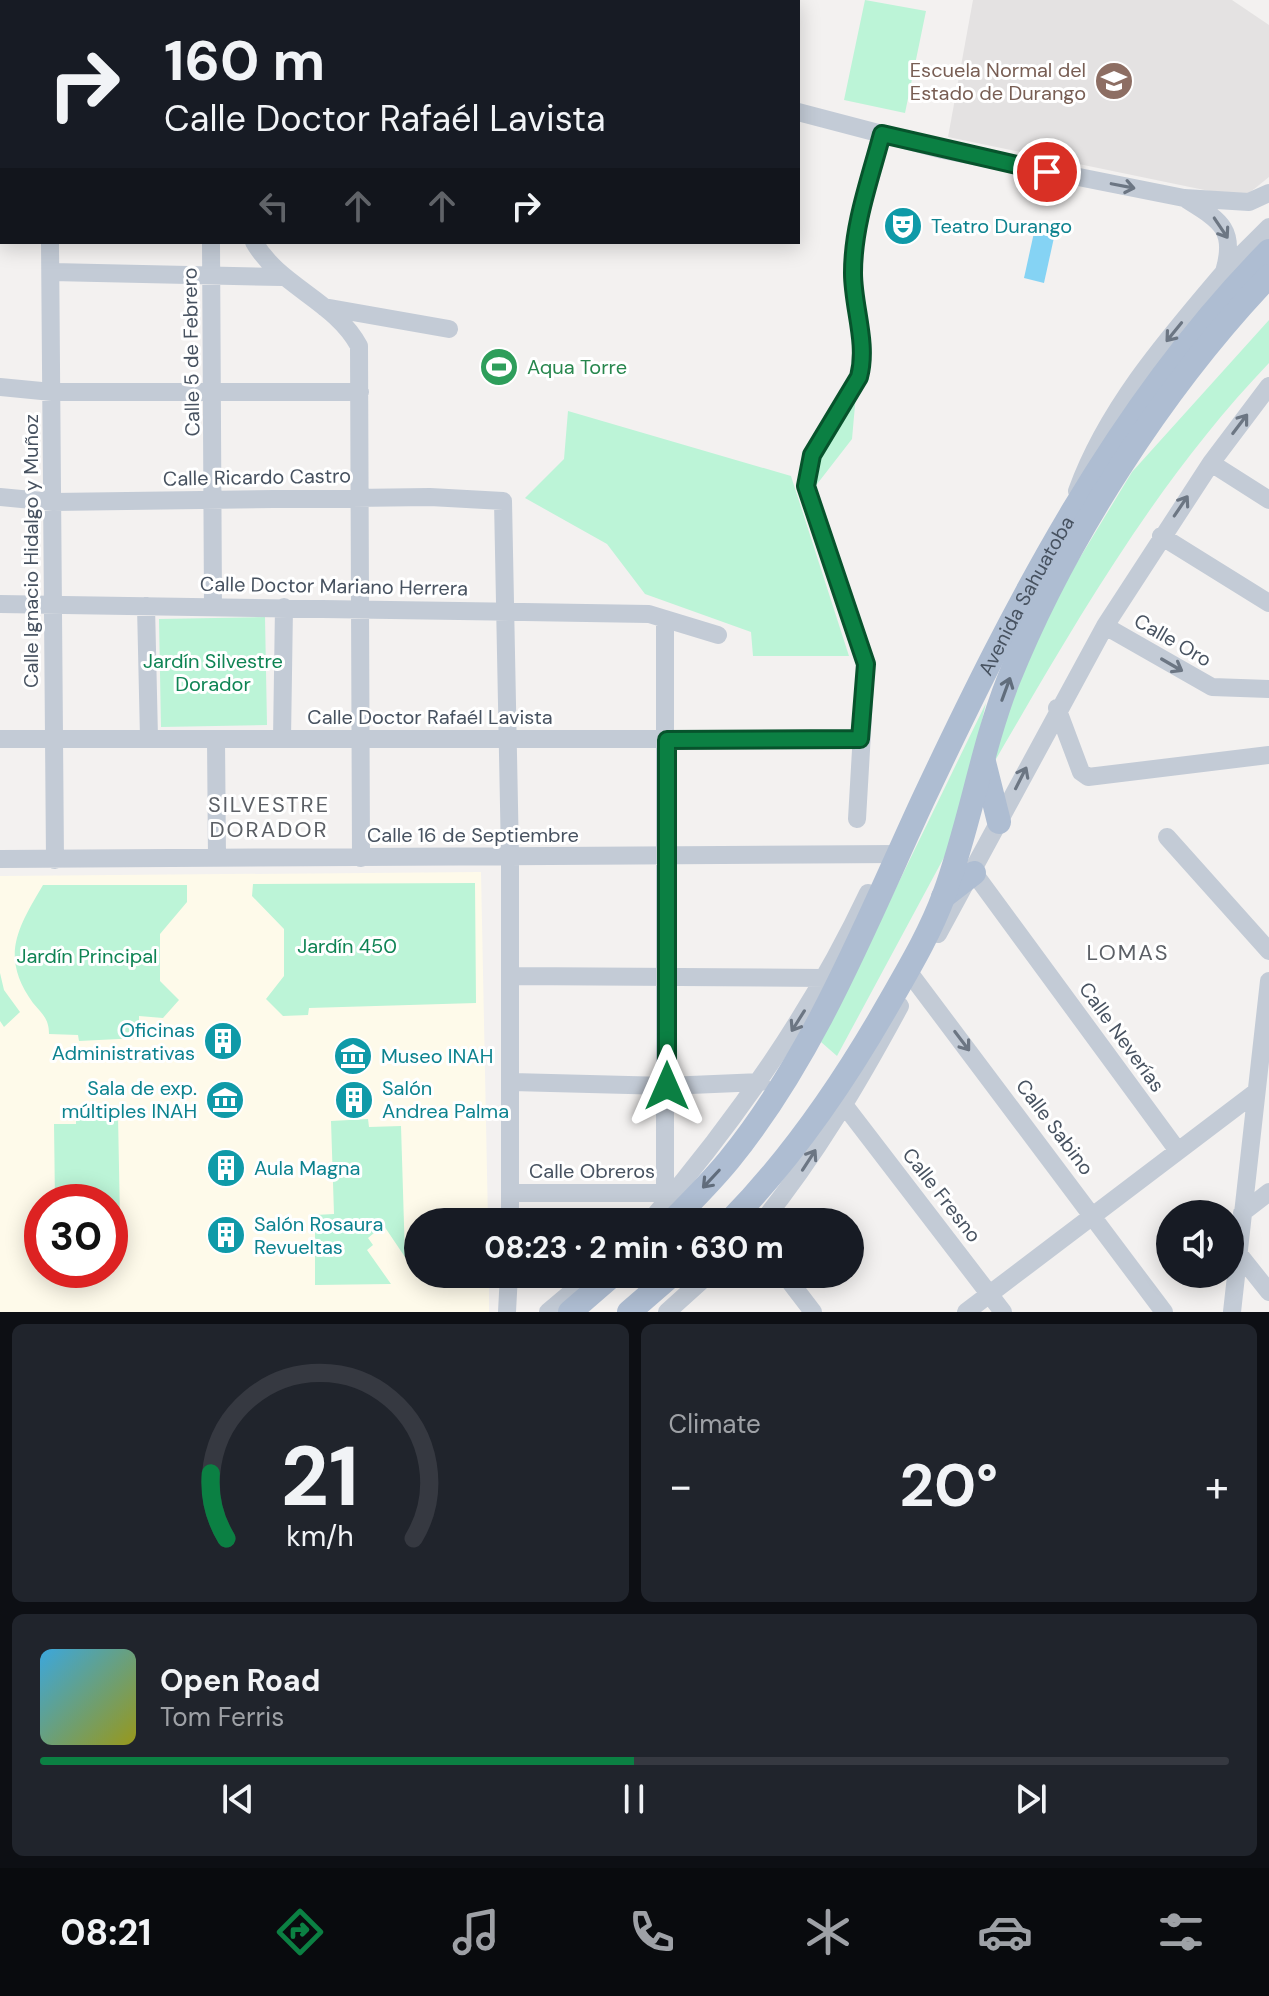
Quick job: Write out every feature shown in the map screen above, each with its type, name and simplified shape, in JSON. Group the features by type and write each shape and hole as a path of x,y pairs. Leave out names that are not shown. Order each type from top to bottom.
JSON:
{"main road":[{"name":"Avenida Sahuatoba","path":"963,872 983,758 1008,682 1041,605 1172,365 1239,282 1269,251"},
{"name":"Avenida Sahuatoba","path":"684,1208 729,1160 790,1072 818,1022 893,854 1069,515 1219,332 1269,276"},
{"path":"983,758 999,822"},
{"path":"911,975 943,897 963,872"},
{"name":"Avenida Sahuatoba","path":"742,1208 781,1166 911,975"},
{"path":"570,1312 598,1288"},
{"path":"629,1312 657,1288"}],"street":[{"path":"800,113 999,162 1184,198 1249,202 1269,193"},
{"path":"857,819 866,664 813,513 807,476 812,455 859,377 863,363 854,299 854,243 882,134"},
{"path":"1184,198 1213,216 1227,232 1229,256 1224,272"},
{"path":"1069,515 1088,461 1131,389 1224,272 1269,227"},
{"name":"Calle Ignacio Hidalgo y Muñoz","path":"50,244 55,860"},
{"name":"Calle 5 de Febrero","path":"211,244 213,606"},
{"path":"256,244 282,277 324,307 352,333 359,346 361,858"},
{"path":"52,272 282,277"},
{"path":"324,307 449,329"},
{"name":"Avenida Sahuatoba","path":"773,1208 845,1106 963,872 999,822 1057,708 1105,626 1161,536 1269,386"},
{"path":"0,387 52,392 360,392"},
{"path":"1211,463 1269,500"},
{"name":"Calle Ricardo Castro","path":"0,497 53,502 361,498 503,501 504,611"},
{"path":"1161,536 1269,603"},
{"name":"Calle Doctor Mariano Herrera","path":"0,604 649,614 665,622 718,635"},
{"path":"146,606 149,738"},
{"path":"282,739 284,607"},
{"path":"504,611 510,856 510,1208"},
{"path":"665,622 670,1193"},
{"name":"Calle Oro","path":"1105,626 1212,687 1269,689"},
{"path":"1057,708 1081,772 1088,777 1269,755"},
{"name":"Calle Doctor Rafaél Lavista","path":"0,739 860,739"},
{"path":"216,739 217,857"},
{"path":"1167,837 1269,951"},
{"name":"Avenida Sahuatoba","path":"659,1208 761,1082 825,978 893,854"},
{"name":"Calle 16 de Septiembre","path":"0,859 893,854"},
{"name":"Calle Neverías","path":"963,872 1178,1151"},
{"name":"Calle Sabino","path":"911,975 1164,1312"},
{"path":"511,976 825,978"},
{"path":"1244,1200 1269,981"},
{"path":"512,1082 667,1086 761,1082"},
{"path":"966,1312 1256,1092"},
{"name":"Calle Fresno","path":"845,1106 1003,1312"},
{"path":"1244,1211 1269,1192"},
{"name":"Calle Obreros","path":"511,1193 670,1193"},
{"path":"1244,1261 1269,1292"},
{"path":"507,1312 508,1288"},
{"path":"548,1312 577,1288"},
{"path":"588,1288 589,1312"},
{"path":"667,1312 694,1288"},
{"path":"795,1288 813,1312"},
{"path":"1232,1312 1234,1288"}],"shaded area":[{"name":"Escuela Normal del Estado de Durango","path":"973,0 1232,0 1269,25 1269,177 1243,198 948,137"},
{"path":"481,872 488,1208 404,1208 404,1288 489,1288 489,1312 0,1312 0,876"}],"green space":[{"path":"865,0 926,11 905,113 844,100"},
{"path":"1269,320 1269,363 1189,456 1118,556 992,766 1018,680 1056,597 1132,472"},
{"path":"856,394 852,439 814,488 818,454"},
{"path":"568,411 791,476 849,656 753,656 751,632 645,594 607,544 525,498 564,459"},
{"name":"Jardín Silvestre Dorador","path":"265,617 267,725 161,727 159,619"},
{"path":"986,703 955,837 837,1056 821,1042"},
{"name":"Jardín 450","path":"475,883 476,1003 309,1008 308,1015 283,1016 266,999 284,976 284,929 252,896 253,884"},
{"name":"Jardín Principal","path":"43,885 187,885 187,902 160,934 160,981 179,1000 163,1018 139,1016 139,1038 79,1041 78,1035 49,1034 45,1017 23,987 15,957 20,930"},
{"path":"0,973 4,990 20,1012 4,1027 0,1021"},
{"path":"76,1115 118,1115 119,1184 55,1184 54,1124 76,1124"},
{"path":"368,1119 369,1127 401,1126 404,1256 380,1220 371,1228 374,1233 368,1238 373,1245 367,1250 391,1284 315,1285 315,1215 334,1214 331,1121"}],"water":[{"path":"1035,228 1055,233 1044,283 1024,278"}],"place":[{"name":"Escuela Normal del Estado de Durango","path":"1114,81"},
{"name":"Teatro Durango","path":"903,226"},
{"name":"Aqua Torre","path":"499,367"},
{"name":"Oficinas Administrativas","path":"223,1041"},
{"name":"Museo INAH","path":"353,1056"},
{"name":"Sala de exp. múltiples INAH","path":"225,1100"},
{"name":"Salón Andrea Palma","path":"354,1100"},
{"name":"Aula Magna","path":"226,1168"},
{"name":"Salón Rosaura Revueltas","path":"226,1235"}],"district":[{"name":"SILVESTRE DORADOR","path":"269,816"},
{"name":"LOMAS","path":"1128,952"}],"route":[{"path":"667,1086 667,740 860,739 867,684 866,664 806,486 812,455 859,377 863,363 854,299 854,243 882,134 1047,172"}]}
